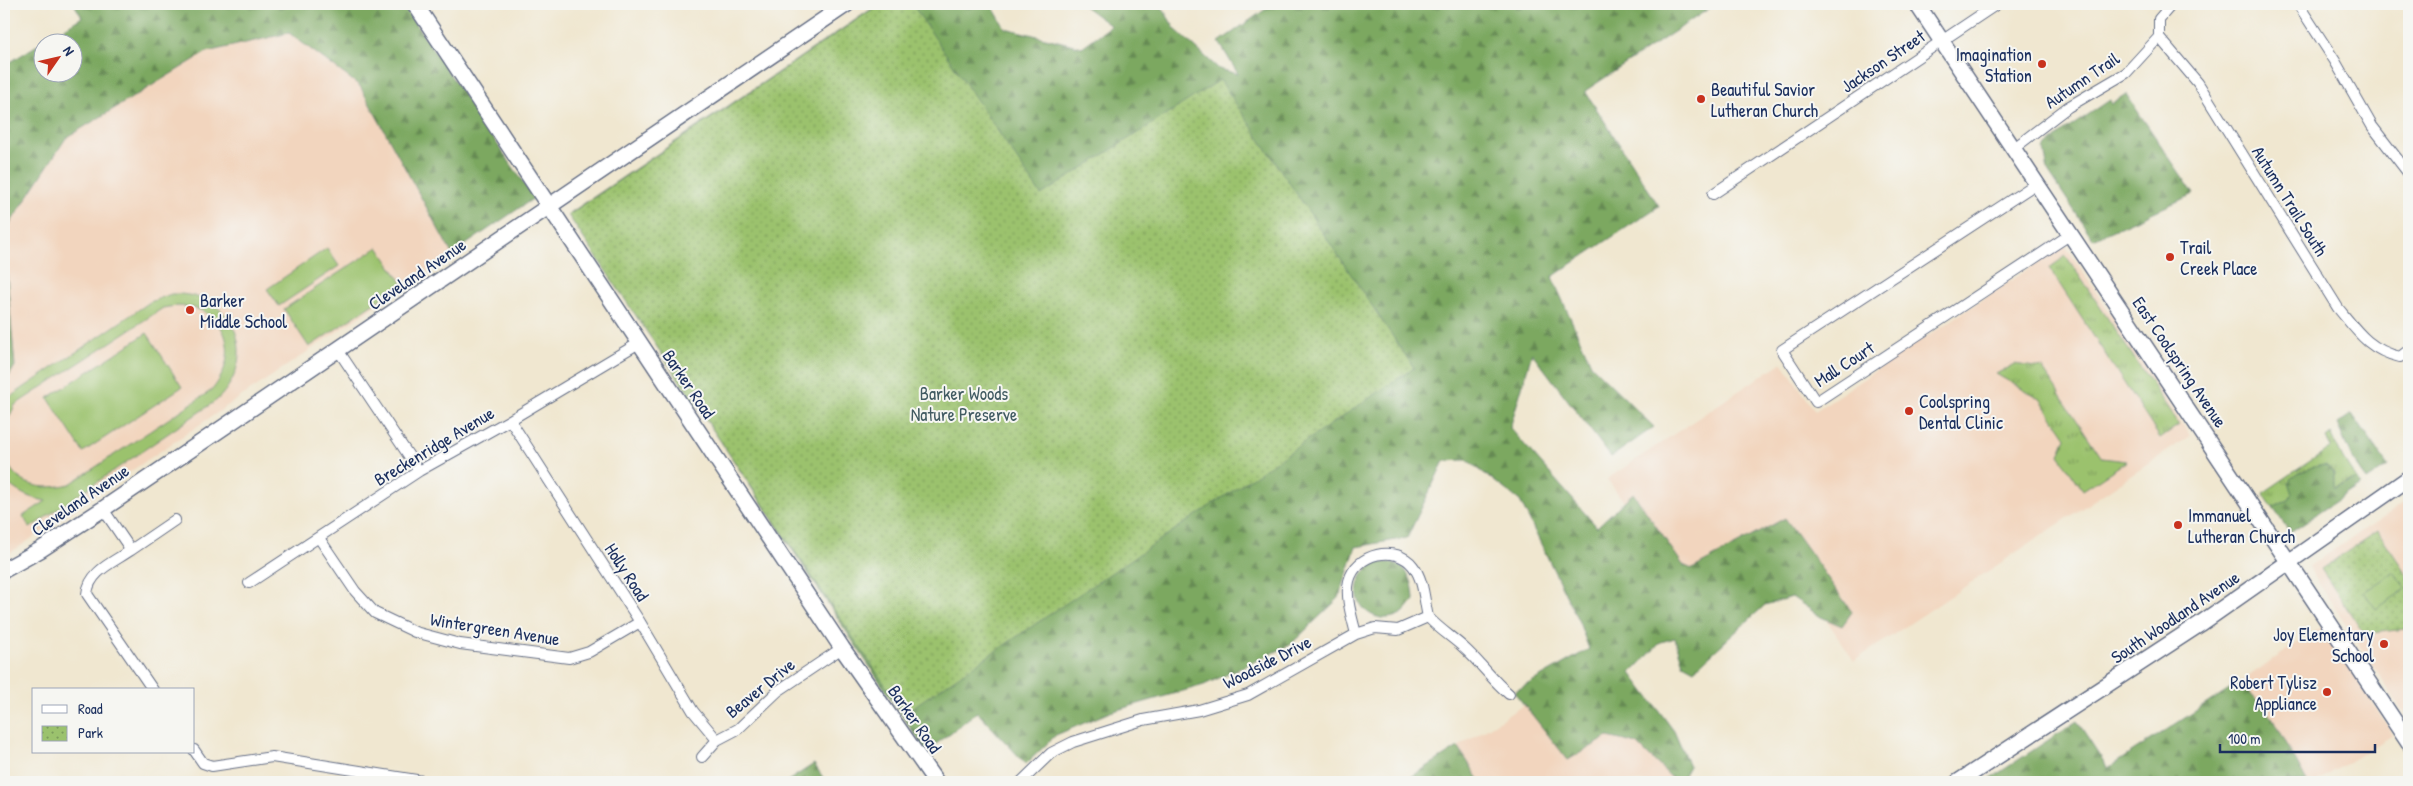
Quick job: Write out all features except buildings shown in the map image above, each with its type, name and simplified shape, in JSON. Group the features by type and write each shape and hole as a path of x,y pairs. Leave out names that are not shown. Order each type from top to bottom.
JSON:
{"street":[{"name":"Barker Road","path":"415,4 842,648 936,782"},
{"name":"Cleveland Avenue","path":"4,570 40,550 103,509 847,4"},
{"name":"East Coolspring Avenue","path":"1917,4 2012,149 2037,183 2290,561 2409,743"},
{"name":"Jackson Street","path":"1713,194 1997,4"},
{"path":"2159,37 2159,19 2172,4"},
{"path":"2298,4 2335,61 2372,126 2409,174"},
{"name":"Autumn Trail","path":"2012,149 2068,107 2126,74 2159,37"},
{"name":"Autumn Trail South","path":"2159,37 2198,83 2338,308 2358,333 2381,353 2400,356 2409,350"},
{"name":"Mall Court","path":"2037,183 1782,350 1816,402 2071,234"},
{"name":"Breckenridge Avenue","path":"249,583 419,471 510,420 639,343"},
{"path":"338,350 419,471"},
{"name":"Holly Road","path":"510,420 640,622 693,712 717,740"},
{"name":"South Woodland Avenue","path":"1958,782 2200,624 2409,478"},
{"path":"103,509 132,550"},
{"path":"152,688 87,594 88,583 93,576 175,520"},
{"name":"Wintergreen Avenue","path":"319,538 355,591 375,614 415,632 460,644 569,658 589,652 640,622"},
{"path":"1356,634 1348,596 1349,581 1353,572 1370,556 1393,554 1406,559 1414,567 1422,581 1428,617 1445,634 1464,647 1494,682 1509,694"},
{"name":"Woodside Drive","path":"1021,782 1051,753 1072,742 1143,720 1199,710 1248,695 1356,634 1375,628 1398,630 1428,617"},
{"name":"Beaver Drive","path":"702,757 717,740 738,729 778,691 842,648"},
{"path":"195,751 203,763 212,766 272,757 429,782"}],"shaded area":[{"name":"Barker Middle School","path":"289,33 360,86 452,254 10,553 4,525 4,385 15,366 4,233 66,138 207,52"},
{"path":"2065,245 2190,436 1854,661 1766,529 1682,581 1607,479 1782,362 1815,411"},
{"name":"Joy Elementary School","path":"2409,500 2409,721 2308,567"},
{"path":"2324,625 2393,735 2316,782 2307,782 2274,720 2240,682"},
{"path":"1608,651 1691,782 1481,782 1458,747"}],"green space":[{"path":"74,4 402,4 534,198 452,254 360,86 289,33 207,52 66,138 4,233 4,66 32,48 32,82 82,82 82,32 58,32 82,17"},
{"path":"879,4 991,4 1005,28 1082,47 1111,26 1081,4 1160,4 1175,29 1219,69 1238,74 1219,42 1273,4 1716,4 1585,91 1659,206 1552,277 1592,366 1654,427 1611,457 1532,353 1510,428 1597,527 1633,493 1683,565 1692,569 1785,518 1852,612 1842,626 1821,617 1792,597 1765,605 1694,670 1683,664 1675,638 1661,642 1631,673 1674,731 1689,766 1680,782 1676,782 1637,744 1608,737 1568,760 1514,692 1589,649 1579,622 1520,501 1467,460 1444,461 1407,538 1356,547 1339,598 1290,645 1204,685 1110,712 1056,735 1026,764 977,712 926,752 570,213"},
{"name":"Barker Woods Nature Preserve","path":"880,4 912,4 1041,195 1220,80 1414,368 904,713 568,215"},
{"path":"2126,94 2194,194 2093,239 2048,171 2044,149 2061,133 2110,100 2112,103"},
{"path":"4,241 15,366 4,385"},
{"path":"378,247 403,284 309,347 284,309"},
{"path":"327,248 339,266 279,306 267,289"},
{"path":"2066,256 2179,425 2160,438 2049,268"},
{"path":"171,294 193,296 211,303 225,315 234,329 239,346 238,364 231,383 217,400 30,528 23,516 46,501 24,494 14,489 5,481 4,456 15,474 31,484 49,487 70,484 212,390 222,374 227,357 227,342 222,328 212,317 199,310 183,306 163,308 15,405 4,428 4,401 150,302"},
{"path":"147,333 182,387 83,452 48,398"},
{"path":"2014,364 2042,368 2102,458 2127,461 2083,490 2059,455 2066,437 2041,400 1996,374"},
{"path":"2352,414 2388,466 2367,480 2353,461 2337,424"},
{"path":"2331,434 2343,459 2356,479 2338,488 2333,488 2334,473 2325,465 2319,466 2288,500 2273,508 2263,493 2331,447 2326,438"},
{"path":"2325,465 2332,472 2334,488 2356,479 2360,485 2290,532 2273,508 2288,500 2292,494 2288,482 2292,478 2305,470"},
{"path":"2378,531 2409,578 2408,633 2405,629 2364,634 2321,569"},
{"path":"1378,562 1395,564 1401,567 1406,571 1412,583 1414,600 1404,612 1393,617 1383,618 1374,616 1366,611 1360,603 1357,594 1358,584 1363,574"},
{"path":"2394,572 2406,589 2376,609 2364,592"},
{"path":"2240,682 2274,720 2307,782 1985,782 2077,721 2108,768"},
{"path":"1458,747 1481,782 1403,782"},
{"path":"814,764 826,782 786,782"}],"place":[{"name":"Imagination Station","path":"2042,64"},
{"name":"Beautiful Savior Lutheran Church","path":"1701,99"},
{"name":"Trail Creek Place","path":"2170,257"},
{"name":"Barker Middle School","path":"190,310"},
{"name":"Coolspring Dental Clinic","path":"1909,411"},
{"name":"Immanuel Lutheran Church","path":"2178,525"},
{"name":"Joy Elementary School","path":"2384,644"},
{"name":"Robert Tylisz Appliance","path":"2327,692"}]}
